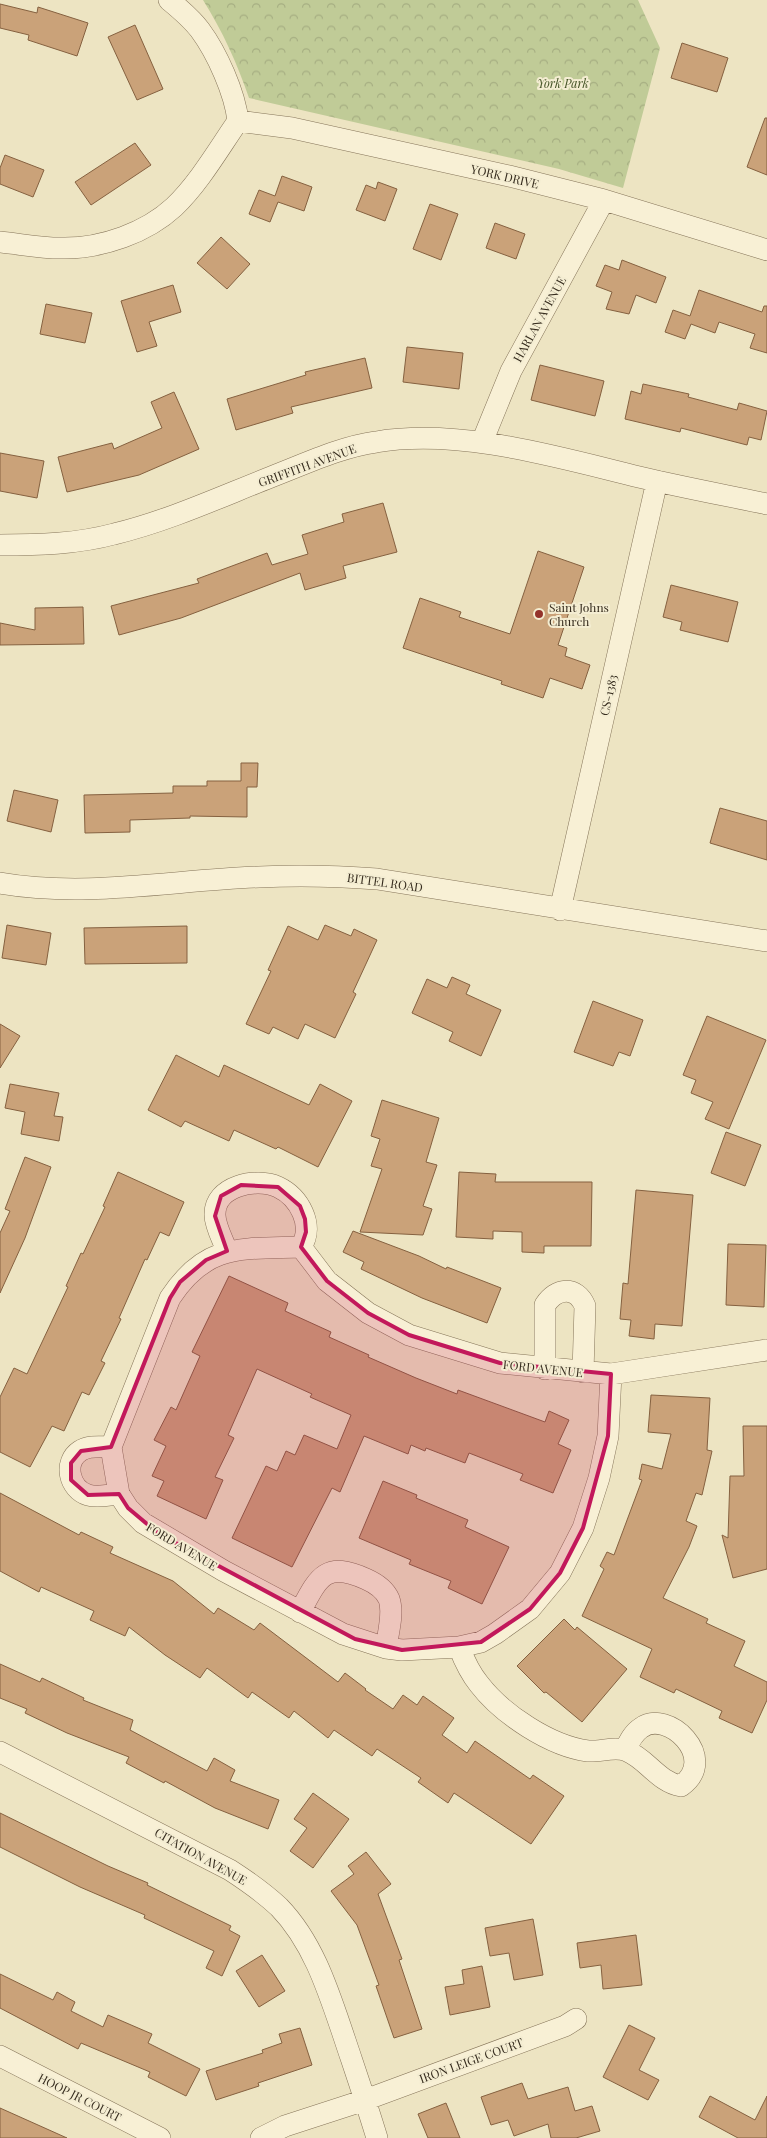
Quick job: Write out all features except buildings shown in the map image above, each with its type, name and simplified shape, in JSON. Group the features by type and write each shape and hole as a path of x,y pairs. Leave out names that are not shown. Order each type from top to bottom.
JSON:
{"street":[{"path":"0,242 64,248 124,237 150,224 173,208 191,188 238,122 236,107 215,56 200,30 169,0"},
{"name":"YORK DRIVE","path":"238,122 292,128 509,176 604,200 767,250"},
{"name":"HARLAN AVENUE","path":"482,442 511,371 604,200"},
{"name":"GRIFFITH AVENUE","path":"0,545 66,543 113,535 151,524 340,451 376,442 412,438 482,442 767,504"},
{"name":"CS-1383","path":"560,910 657,481"},
{"name":"BITTEL ROAD","path":"0,884 29,888 101,889 258,877 337,876 377,880 767,942"},
{"path":"119,1494 95,1496 82,1492 75,1486 70,1474 71,1463 80,1451 97,1446 111,1446 170,1298 180,1282 206,1260 227,1251 301,1247 306,1232 305,1219 300,1206 290,1195 278,1187 257,1184 241,1185 230,1189 221,1196 216,1206 215,1216 227,1251"},
{"name":"FORD AVENUE","path":"301,1247 327,1281 368,1313 409,1335 500,1364 611,1374 767,1350"},
{"path":"545,1369 545,1305 551,1296 565,1291 575,1293 583,1300 585,1306 583,1372"},
{"name":"FORD AVENUE","path":"111,1446 119,1494 128,1508 143,1523 159,1534 224,1572 342,1634 386,1648 402,1650 459,1647 481,1642 530,1609 560,1573 582,1528 599,1478 608,1436 611,1374"},
{"path":"300,1612 311,1592 324,1576 336,1570 342,1570 362,1577 376,1585 388,1597 391,1608 386,1648"},
{"path":"459,1647 468,1667 489,1696 527,1726 556,1742 588,1751 625,1750"},
{"name":"CITATION AVENUE","path":"0,1752 230,1870 280,1908 299,1933 316,1961 329,1992 377,2138"},
{"name":"IRON LEIGE COURT","path":"261,2138 285,2126 365,2100 564,2026 576,2019"},
{"name":"HOOP JR COURT","path":"0,2056 160,2138"}],"highlighted area":[{"path":"241,1185 278,1187 300,1206 305,1219 306,1232 301,1247 327,1281 368,1313 409,1335 500,1363 611,1374 608,1436 583,1528 560,1573 530,1609 481,1642 402,1650 355,1639 159,1534 128,1508 119,1494 88,1495 71,1480 71,1463 81,1451 111,1447 170,1298 180,1282 206,1260 227,1251 215,1216 221,1196"}],"green space":[{"name":"York Park","path":"203,0 638,0 660,48 623,188 559,169 249,98 229,48"}],"place":[{"name":"Saint Johns Church","path":"539,614"}]}
